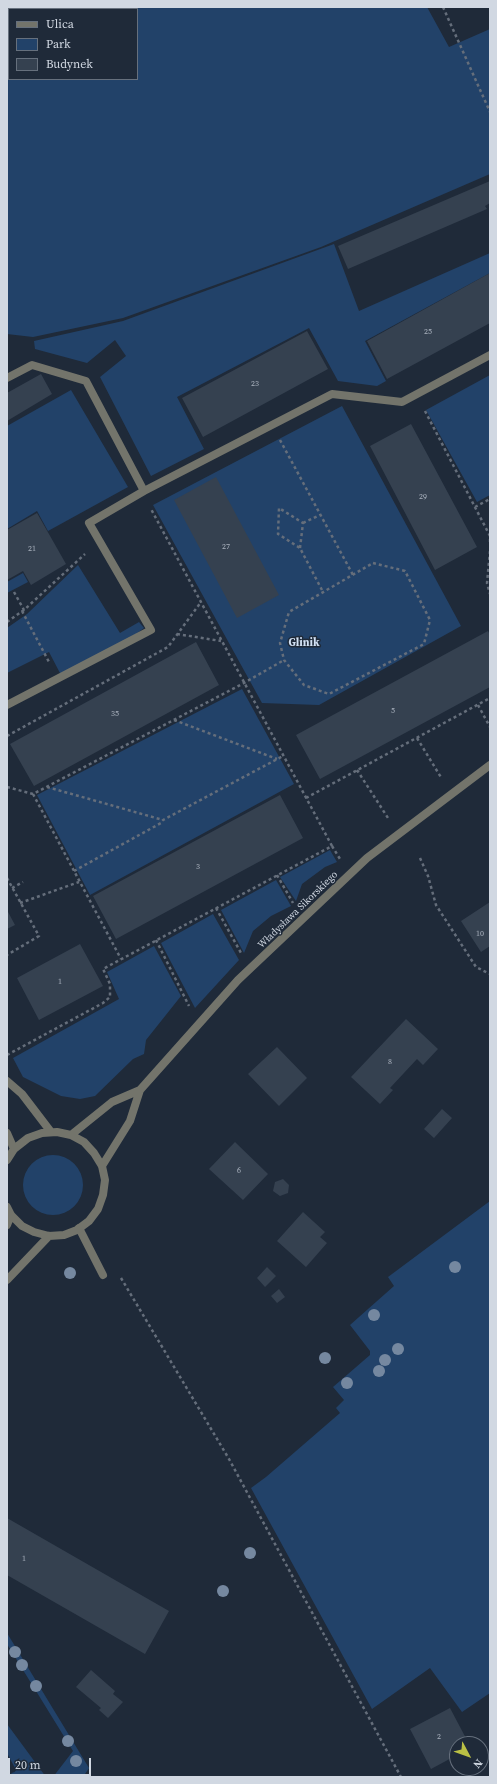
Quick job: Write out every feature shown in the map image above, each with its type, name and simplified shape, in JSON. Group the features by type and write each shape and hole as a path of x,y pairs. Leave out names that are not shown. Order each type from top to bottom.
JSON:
{"street":[{"path":"7,704 151,630 89,523 144,491 332,394 402,402 490,355"},
{"path":"7,378 32,365 86,381 144,491"},
{"name":"Władysława Sikorskiego","path":"102,1166 130,1121 140,1090 250,969 367,858 490,766"},
{"path":"7,1082 22,1094 51,1132"},
{"name":"Władysława Sikorskiego","path":"71,1135 112,1102 140,1090"},
{"path":"7,1160 14,1150 28,1138 42,1133 51,1132 71,1135 84,1142 94,1153 102,1166 105,1180 103,1195 98,1209 89,1221 79,1228 64,1235 49,1236 34,1232 22,1226 9,1211"},
{"path":"7,1133 14,1150"},
{"path":"7,1225 9,1211"},
{"path":"79,1228 103,1275"},
{"path":"7,1280 49,1236"}],"path":[{"path":"443,7 490,112"},
{"path":"416,395 490,536 490,543"},
{"path":"279,439 353,575"},
{"path":"475,508 490,499"},
{"path":"7,1055 103,1003 110,997 110,984 103,969 332,846 150,507"},
{"path":"303,523 279,508 278,534 300,548 323,592"},
{"path":"303,523 320,515"},
{"path":"300,548 303,523"},
{"path":"7,622 23,610 100,541"},
{"path":"490,551 487,583 490,594"},
{"path":"373,563 405,571 430,620 424,644 328,694 304,685 284,660 280,643 289,612 323,592 373,563"},
{"path":"14,592 58,678"},
{"path":"7,736 168,647 201,602"},
{"path":"177,634 221,641"},
{"path":"7,787 33,794 244,683 284,660"},
{"path":"306,798 490,698"},
{"path":"478,705 490,727"},
{"path":"174,720 278,759"},
{"path":"417,738 451,795"},
{"path":"74,871 161,823 163,820 284,756"},
{"path":"357,770 399,834"},
{"path":"47,787 163,820"},
{"path":"33,794 121,959"},
{"path":"420,858 428,876 436,905 476,967 490,974"},
{"path":"277,875 302,920"},
{"path":"7,878 39,936 7,955"},
{"path":"12,888 23,882"},
{"path":"20,903 79,882"},
{"path":"216,908 250,969"},
{"path":"156,940 199,1024"},
{"path":"120,1275 230,1459 401,1777"}],"green space":[{"path":"7,7 427,7 449,47 490,29 490,174 321,247 123,318 33,337 7,334"},
{"path":"334,244 359,311 490,253 490,273 365,341 386,381 377,386 338,381 309,328 177,397 204,449 151,476 100,377 126,356 115,340 87,363 35,349 34,341 123,321"},
{"path":"490,375 490,495 477,502 426,410"},
{"path":"71,390 128,487 48,531 37,511 7,529 7,426"},
{"path":"342,406 461,626 319,705 262,703 153,505"},
{"path":"78,565 120,633 139,622 144,628 128,640 61,675 49,652 7,673 7,628 27,614"},
{"path":"23,573 28,582 7,593 7,582"},
{"path":"242,689 294,784 90,895 37,795"},
{"path":"330,850 337,862 325,867 302,884 296,901 280,877"},
{"path":"276,880 291,906 271,916 253,931 244,953 221,910"},
{"path":"213,914 239,960 195,1008 161,943"},
{"path":"154,946 181,996 146,1040 144,1054 133,1059 95,1096 80,1099 61,1096 23,1077 13,1058 119,999 107,972"},
{"path":"53,1155 70,1160 78,1168 83,1185 78,1202 70,1210 53,1215 36,1210 28,1202 23,1185 28,1168 36,1160"},
{"path":"490,1201 490,1693 462,1712 430,1668 372,1709 251,1488 266,1477 340,1413 336,1408 344,1400 333,1387 370,1355 370,1351 350,1325 394,1286 388,1277"},
{"path":"7,1633 89,1768 83,1777 53,1777 73,1751 7,1644"},
{"path":"7,1724 46,1777 7,1777 16,1770 7,1753"}],"building":[{"path":"490,181 490,203 485,206 487,209 348,269 338,246"},
{"path":"490,273 490,323 387,379 367,341"},
{"path":"307,331 328,369 203,437 182,398"},
{"path":"41,374 52,394 7,421 7,393"},
{"path":"411,424 477,547 435,570 370,446"},
{"path":"216,477 279,595 237,618 174,500"},
{"path":"37,513 66,564 31,585 23,571 7,580 7,530"},
{"path":"488,631 490,635 490,687 320,779 296,735"},
{"path":"196,642 219,685 34,786 10,744"},
{"path":"280,795 303,838 116,939 93,896"},
{"path":"490,902 490,946 481,952 461,921"},
{"path":"7,910 15,925 7,929"},
{"path":"80,944 103,986 39,1020 17,978"},
{"path":"406,1019 438,1049 423,1065 417,1059 390,1088 393,1090 380,1104 351,1077"},
{"path":"277,1047 307,1078 279,1106 248,1074"},
{"path":"442,1109 452,1118 434,1138 424,1129"},
{"path":"235,1142 268,1174 243,1200 209,1169"},
{"path":"283,1179 289,1185 288,1193 280,1196 273,1191 275,1182"},
{"path":"303,1212 325,1232 320,1237 327,1243 306,1267 277,1241"},
{"path":"267,1267 276,1276 265,1287 257,1278"},
{"path":"279,1289 285,1297 277,1303 271,1296"},
{"path":"7,1518 169,1611 145,1654 7,1575"},
{"path":"91,1670 115,1691 113,1694 123,1702 108,1718 99,1710 101,1708 76,1687"},
{"path":"450,1708 465,1736 449,1736 449,1759 431,1769 410,1729"}],"district":[{"name":"Glinik","path":"304,643"}]}
